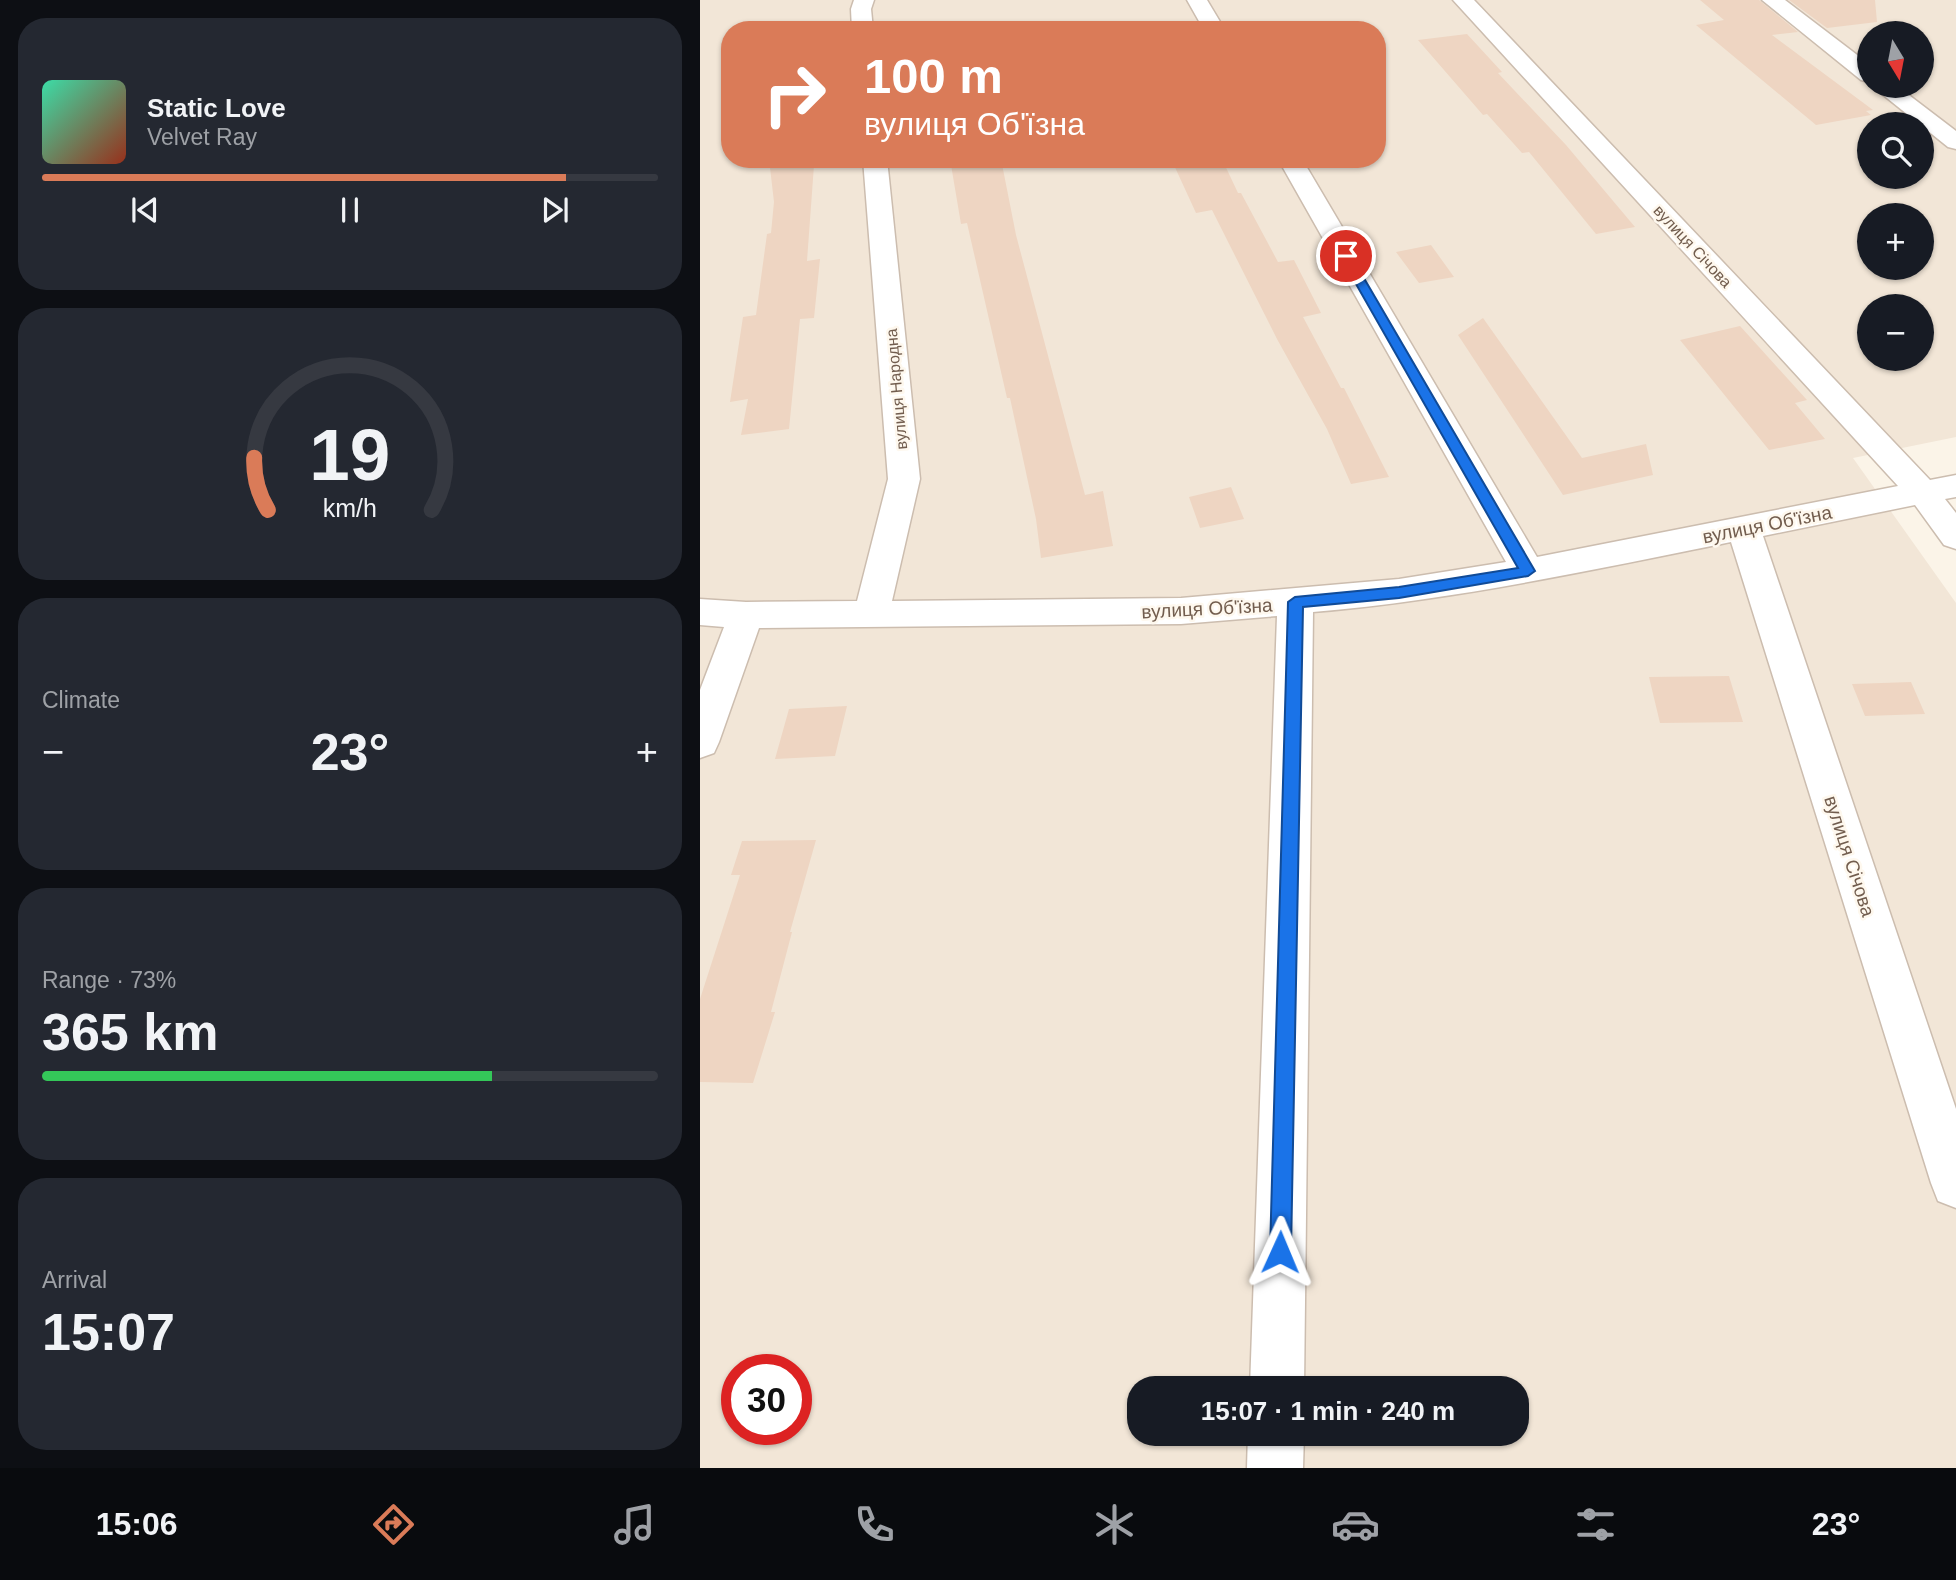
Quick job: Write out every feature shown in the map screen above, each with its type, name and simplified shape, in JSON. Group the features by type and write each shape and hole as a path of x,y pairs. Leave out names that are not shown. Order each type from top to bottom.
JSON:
{"street":[{"path":"862,21 861,9 864,0"},
{"path":"1198,0 1210,21"},
{"name":"вулиця Січова","path":"1464,0 1940,489 1956,537"},
{"path":"1772,0 1857,66"},
{"path":"1899,98 1956,142"},
{"name":"вулиця Народна","path":"871,614 904,479 876,168"},
{"path":"1295,168 1528,571"},
{"name":"вулиця Об'їзна","path":"700,612 746,615 1181,611 1399,593 1744,530 1940,489"},
{"name":"вулиця Січова","path":"1744,530 1956,1183"},
{"path":"1277,1376 1295,602"},
{"path":"700,742 746,615"},
{"path":"1275,1468 1276,1446"}],"shaded area":[{"path":"700,0 1956,0 1956,437 1853,458 1956,603 1956,1468 700,1468"}],"building":[{"path":"1700,0 1759,0 1798,32 1772,35 1873,110 1857,112 1857,118 1816,125 1696,25 1724,20"},
{"path":"1789,0 1875,0 1877,21 1857,21 1857,24 1827,28"},
{"path":"1467,34 1502,72 1498,73 1566,145 1635,227 1596,234 1529,152 1522,153 1487,114 1483,115 1418,40"},
{"path":"770,168 814,168 807,261 820,259 814,318 800,319 789,429 741,435 748,399 730,402 743,317 756,315 774,202"},
{"path":"952,168 1003,168 1016,235 1085,495 1103,491 1113,546 1041,558 1036,519 1010,398 1007,398 967,223 961,224"},
{"path":"1175,168 1226,168 1278,262 1294,260 1321,313 1303,317 1341,388 1344,388 1389,477 1351,484 1327,429 1277,339 1212,210 1196,213"},
{"path":"1431,245 1454,277 1419,283 1396,252"},
{"path":"1483,318 1582,458 1646,444 1653,475 1563,495 1458,335"},
{"path":"1740,326 1807,400 1795,403 1825,439 1769,450 1680,340"},
{"path":"1231,487 1244,519 1200,528 1189,497"},
{"path":"1729,676 1743,722 1660,723 1649,677"},
{"path":"1911,682 1925,714 1865,716 1852,684"},
{"path":"847,706 835,756 775,759 789,709"},
{"path":"816,840 771,1012 775,1012 753,1083 700,1082 700,999 740,875 731,875 742,841"}],"route":[{"path":"1280,1252 1295,602 1399,593 1528,571 1346,256"}]}
